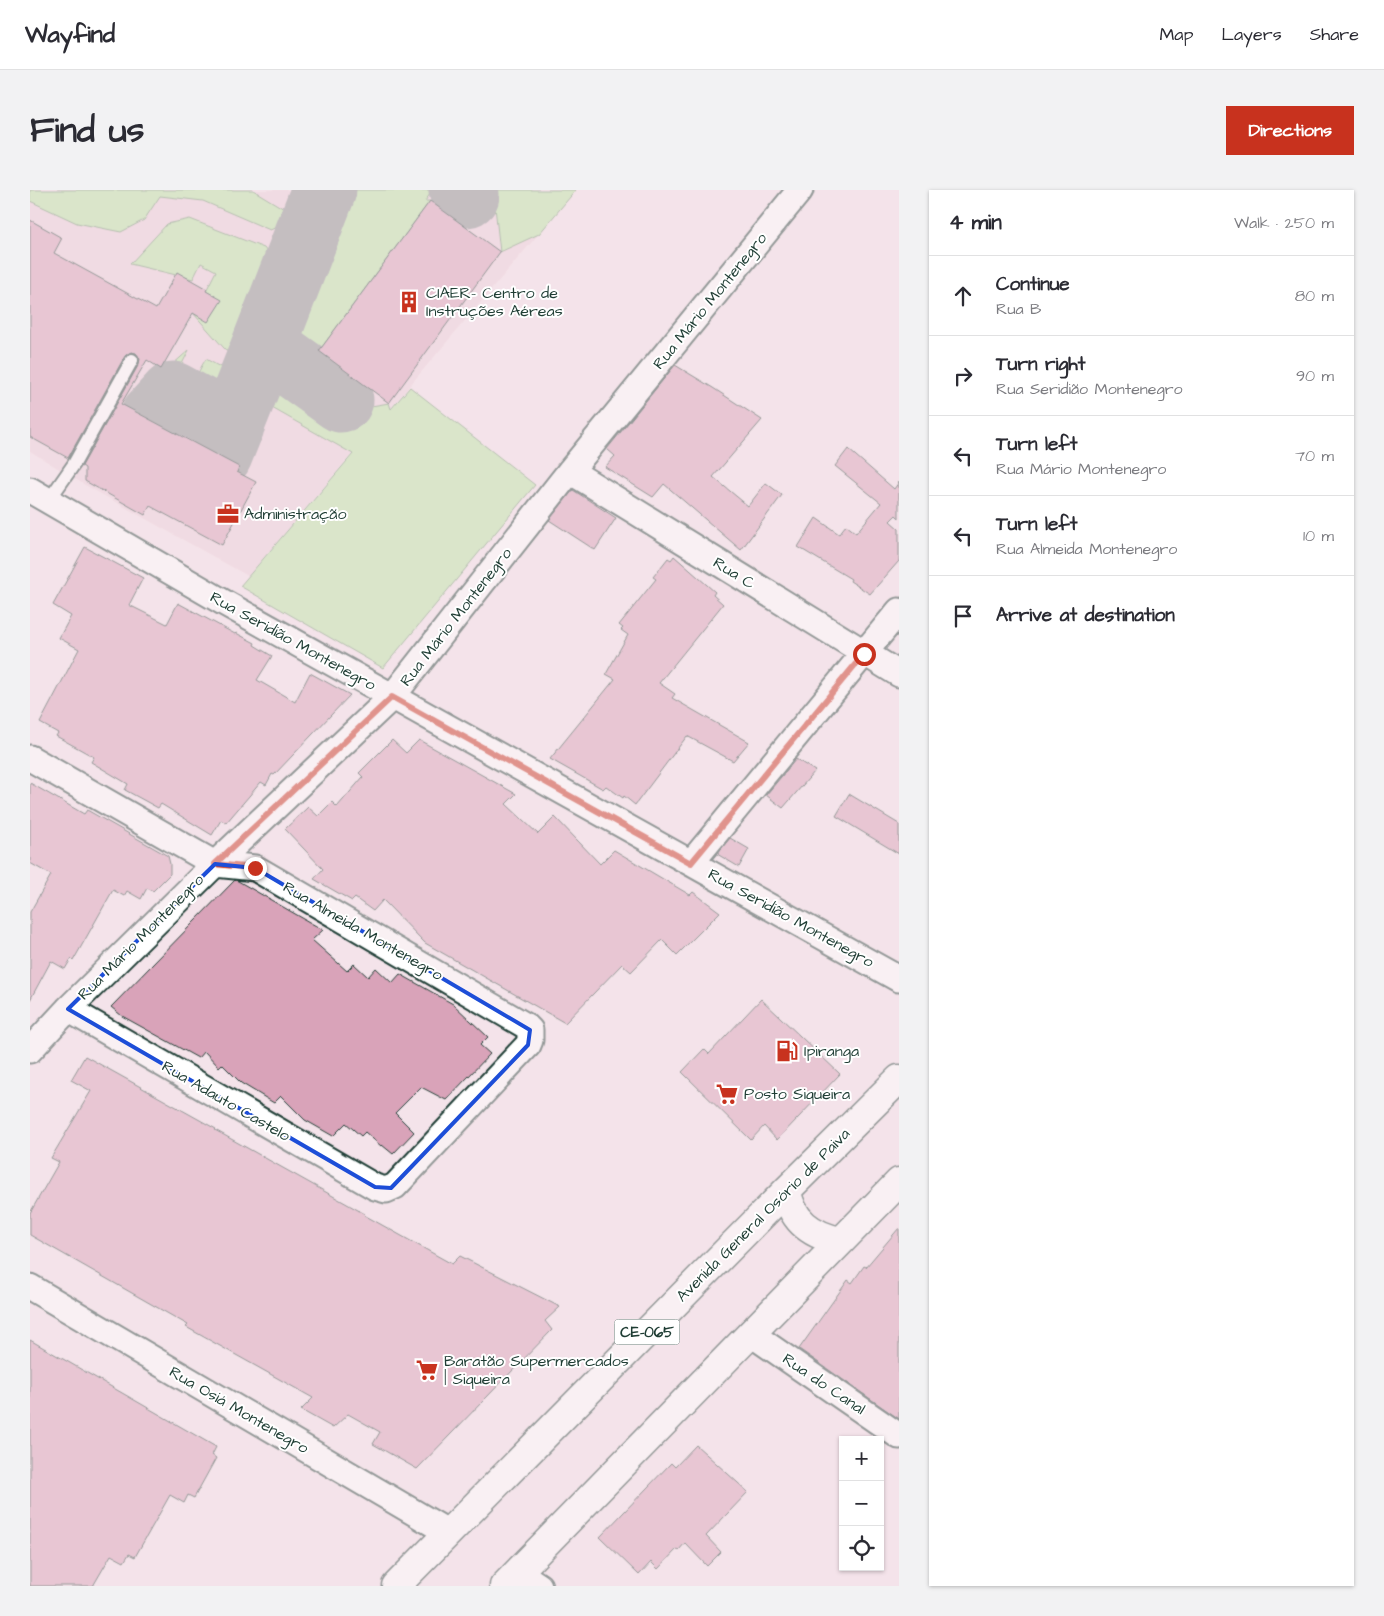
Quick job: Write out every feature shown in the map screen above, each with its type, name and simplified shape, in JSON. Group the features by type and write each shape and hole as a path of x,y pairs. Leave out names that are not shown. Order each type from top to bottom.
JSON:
{"main road":[{"name":"Avenida General Osório de Paiva","path":"396,1586 899,1079"},
{"path":"520,1581 750,1333 899,1182"},
{"path":"787,1190 788,1199 800,1220 810,1230 824,1237 840,1241"}],"street":[{"name":"Rua Mário Montenegro","path":"30,1050 40,1024 68,1009 215,864 392,697 570,472 800,190"},
{"name":"Rua C","path":"570,472 899,674"},
{"name":"Rua Seridião Montenegro","path":"40,495 223,602 899,979"},
{"path":"691,863 899,611"},
{"name":"Rua Almeida Montenegro","path":"30,758 215,864 255,868 530,1030 528,1044 515,1059 395,1186 386,1190"},
{"name":"Rua Adauto Castelo","path":"68,1009 375,1187 386,1190"},
{"name":"Rua Osiá Montenegro","path":"30,1287 449,1532"},
{"name":"Rua do Canal","path":"750,1333 899,1436"}],"lane":[{"path":"40,495 74,464 132,360"}],"highlighted area":[{"path":"215,864 255,868 530,1030 528,1045 391,1188 375,1187 68,1009"}],"shaded area":[{"path":"30,190 576,190 248,576 85,485 30,451"}],"green space":[{"path":"30,190 253,190 299,218 270,230 203,201 160,196 144,220 121,232 77,223 30,201"},
{"path":"337,190 433,190 425,201 430,201 319,351 345,380 328,383 283,349 283,332"},
{"path":"483,190 576,190 539,234 500,252 494,198"},
{"path":"190,219 264,248 280,269 239,365 193,313 208,321 221,300 206,291 216,271 201,263 193,279 130,264 167,224"},
{"path":"189,350 175,378 169,384 162,384 155,380"},
{"path":"206,359 236,376 225,403 219,403 210,399 197,386 197,376"},
{"path":"271,361 342,411 389,403 391,409 410,387 535,485 383,668 240,586 353,454 272,408 267,417 261,405 260,389 263,372"}],"building":[{"name":"CIAER- Centro de Instruções Aéreas","path":"430,201 500,252 389,403 319,351"},
{"path":"30,220 62,238 54,253 156,309 177,272 222,300 208,322 193,313 161,369 147,360 121,404 239,467 237,472 256,482 222,545 150,506 145,515 85,481 85,468 82,466 139,364 140,359 136,353 131,352 125,356 68,458 30,437"},
{"path":"675,365 762,420 713,477 748,506 766,483 782,495 741,550 664,484 653,497 605,467 615,456 607,449"},
{"path":"848,449 894,489 899,482 899,518 896,515 890,521 899,529 899,561 870,594 850,581 851,579 798,547 816,518 839,534 846,525 856,533 881,503 835,466"},
{"path":"573,490 616,518 595,550 549,520"},
{"path":"85,547 143,578 129,605 167,624 178,603 255,643 254,645 272,656 257,680 295,702 310,673 350,695 274,775 272,774 266,785 261,782 226,823 221,820 212,835 161,804 158,808 125,790 128,784 91,762 94,757 56,736 58,733 40,723 79,649 59,638 71,616 53,605"},
{"path":"674,556 715,592 713,595 723,604 659,683 675,694 672,698 749,742 733,761 687,736 635,805 606,786 603,789 550,759 615,679 606,674 628,635 621,630 623,628 619,625 656,579 653,577 668,558 671,560"},
{"path":"392,740 406,753 419,740 516,794 506,804 538,834 555,817 600,864 614,850 690,895 693,892 720,912 677,955 662,940 631,972 622,964 565,1023 425,943 383,900 373,911 355,898 352,901 314,879 323,869 285,829 308,807 318,816 332,802 337,807 363,777 359,773"},
{"path":"796,759 815,771 783,808 766,795"},
{"path":"30,783 84,814 87,810 168,856 170,874 153,891 147,888 141,899 127,891 124,896 113,890 73,961 71,959 65,969 51,961 30,1000 30,912 51,875 30,863"},
{"path":"849,794 899,824 899,854 836,816"},
{"path":"730,838 749,849 739,867 717,854"},
{"path":"235,880 323,930 312,940 347,971 354,964 368,977 376,968 392,983 400,974 453,1004 488,1037 480,1045 490,1054 446,1100 421,1087 395,1113 414,1132 393,1154 365,1132 361,1136 346,1123 333,1136 305,1120 281,1096 274,1103 241,1083 222,1064 219,1067 204,1051 198,1058 122,1016 111,1007"},
{"path":"761,999 840,1074 777,1140 764,1126 751,1140 682,1072 704,1049 709,1054"},
{"path":"85,1056 452,1264 460,1256 560,1307 545,1321 552,1330 417,1469 373,1444 380,1432 348,1414 333,1428 301,1410 313,1398 186,1327 188,1325 30,1235 30,1213 59,1162 51,1158 91,1091 71,1080"},
{"path":"899,1228 899,1419 799,1349 848,1280 852,1283 864,1266 866,1267"},
{"path":"30,1340 216,1447 212,1455 216,1458 194,1498 188,1495 184,1503 170,1495 135,1557 129,1554 124,1562 111,1555 93,1586 30,1586"},
{"path":"696,1445 748,1492 706,1536 721,1552 707,1566 685,1543 658,1569 651,1562 639,1575 600,1537 671,1463 675,1467"}],"taxiway":[{"path":"324,190 264,345 341,400"},
{"path":"461,190 467,195"},
{"path":"220,455 264,345"},
{"path":"152,417 173,394 232,426"}],"place":[{"name":"CIAER- Centro de Instruções Aéreas","path":"409,302"},
{"name":"Administração","path":"228,514"},
{"name":"Ipiranga","path":"787,1051"},
{"name":"Posto Siqueira","path":"727,1094"},
{"name":"Baratão Supermercados | Siqueira","path":"427,1370"}],"route":[{"path":"255,868 215,864 392,697 691,863 864,654"}]}
